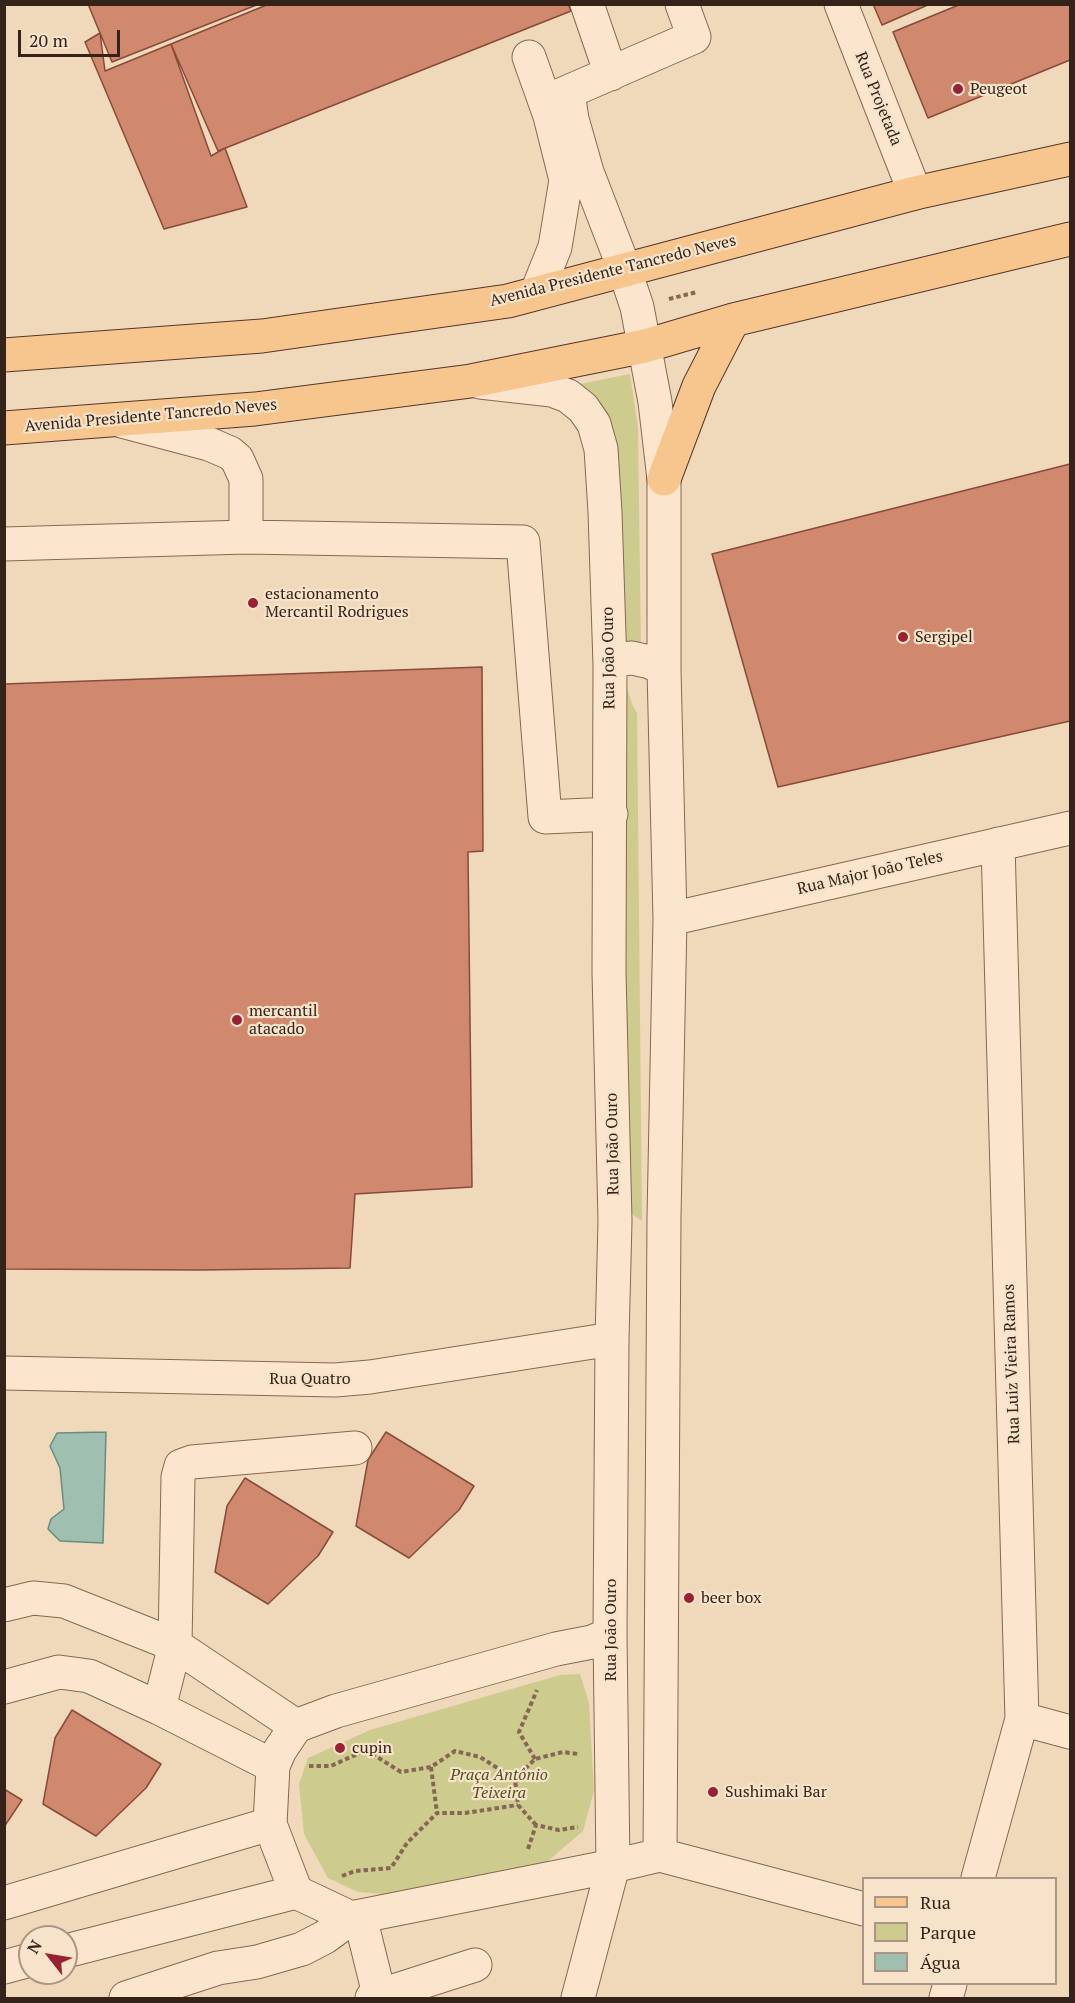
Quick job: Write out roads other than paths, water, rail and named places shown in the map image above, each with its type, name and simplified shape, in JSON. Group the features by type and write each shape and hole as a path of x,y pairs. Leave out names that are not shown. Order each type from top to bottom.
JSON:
{"main road":[{"name":"Avenida Presidente Tancredo Neves","path":"4,355 262,336 497,302 915,193 1071,159"},
{"name":"Avenida Presidente Tancredo Neves","path":"4,428 255,409 471,381 645,346 733,320 1071,239"},
{"path":"664,479 699,386 733,320"}],"street":[{"path":"587,4 611,74"},
{"path":"557,97 694,37 681,4"},
{"name":"Rua Projetada","path":"841,4 915,193"},
{"path":"529,57 572,119 587,172 637,307 655,402 664,479 664,669 670,919 664,1217 660,1855"},
{"path":"537,292 555,247 566,180 557,97"},
{"name":"Rua João Ouro","path":"471,381 552,390 568,396 583,408 594,424 601,449 610,665 609,972 615,1221 610,1634 613,1866 578,1998"},
{"path":"117,420 209,444 230,453 237,459 246,479 246,537"},
{"path":"4,544 246,537 523,542 545,817 610,813"},
{"path":"610,665 622,659 632,658 643,659 664,669"},
{"name":"Rua Major João Teles","path":"670,919 1071,828"},
{"name":"Rua Luiz Vieira Ramos","path":"978,1877 1022,1719 998,844"},
{"path":"615,1221 634,1232 642,1232 650,1230 664,1217"},
{"name":"Rua Quatro","path":"4,1372 335,1380 370,1377 612,1339"},
{"path":"159,1708 175,1645 178,1478 181,1466 192,1462 355,1448"},
{"path":"4,1605 33,1598 64,1601 175,1645 296,1726"},
{"path":"296,1893 270,1824 273,1766 280,1750 296,1726 336,1711 556,1649 592,1642 610,1634"},
{"path":"4,1687 59,1672 89,1676 159,1708 273,1766"},
{"path":"1022,1719 1071,1732"},
{"path":"4,1903 270,1824"},
{"path":"126,1998 163,1993 218,1968 257,1962 302,1949 356,1917 660,1855 862,1908"},
{"path":"78,1948 296,1893 356,1917"},
{"path":"356,1917 377,1998 475,1965"}],"water":[{"path":"106,1432 103,1543 60,1541 48,1529 51,1519 64,1509 60,1468 50,1446 57,1433"}],"place":[{"name":"Peugeot","path":"958,89"},
{"name":"estacionamento Mercantil Rodrigues","path":"253,603"},
{"name":"Sergipel","path":"903,637"},
{"name":"mercantil atacado","path":"237,1020"},
{"name":"beer box","path":"689,1598"},
{"name":"cupin","path":"340,1748"},
{"name":"Sushimaki Bar","path":"713,1792"}],"park label":[{"name":"Praça Antônio Teixeira","path":"499,1784"}]}
